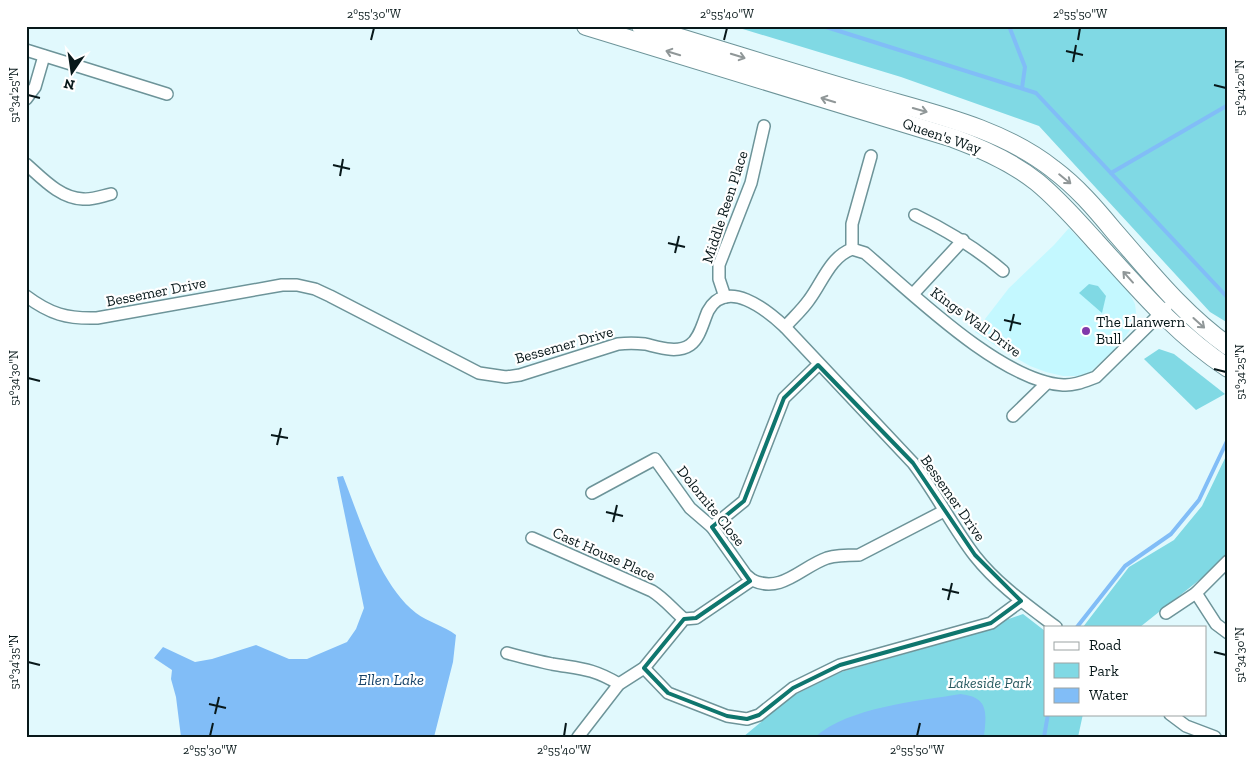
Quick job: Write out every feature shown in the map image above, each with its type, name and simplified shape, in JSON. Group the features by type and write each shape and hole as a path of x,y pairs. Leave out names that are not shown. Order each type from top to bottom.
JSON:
{"main road":[{"name":"Queen's Way","path":"586,26 953,138 988,152 1036,181 1058,200 1160,313 1228,368"},
{"name":"Queen's Way","path":"641,26 934,114 1006,140 1052,168 1078,189 1175,300 1202,326 1228,346"}],"street":[{"path":"26,50 167,94"},
{"path":"26,98 35,87 44,56"},
{"name":"Middle Reen Place","path":"725,297 719,280 720,265 751,183 764,126"},
{"path":"785,327 810,299 832,265 846,251 852,249 852,224 871,156"},
{"path":"26,164 56,190 70,196 84,199 111,194"},
{"path":"915,215 978,249 1004,270"},
{"path":"913,294 963,240"},
{"name":"Kings Wall Drive","path":"852,249 865,253 945,322 994,358 1011,368 1047,382 1064,385 1080,383 1096,377 1175,300"},
{"name":"Bessemer Drive","path":"26,296 42,307 62,316 97,318 267,286 297,285 315,289 330,296 467,368 492,376 506,377 520,375 618,344 629,343 658,348 682,348 691,344 697,337 711,306 716,301 725,297 739,298 762,308 785,327 818,365 913,464 929,484 944,511 987,570 1000,583 1055,626"},
{"path":"712,527 744,501 784,398 818,365"},
{"path":"1013,416 1047,382"},
{"name":"Dolomite Close","path":"592,494 655,459 690,508 712,527 752,580"},
{"path":"578,737 619,684 644,668 684,619 696,618 752,580 761,584 774,584 786,580 827,558 845,555 859,556 944,511"},
{"name":"Cast House Place","path":"532,538 652,591 664,598 675,612 684,619"},
{"path":"1166,613 1196,593 1228,561"},
{"path":"1196,593 1216,624 1228,632"},
{"path":"644,668 668,693 727,716 747,718 759,715 793,688 840,665 991,623 1022,601"},
{"path":"507,653 553,664 590,670 603,674 619,684"},
{"path":"1173,716 1186,726 1214,737"}],"highlighted area":[{"path":"818,365 913,463 975,555 1021,601 991,623 840,665 793,688 759,715 747,719 727,716 668,693 644,668 684,619 696,618 750,581 712,527 744,501 784,398"}],"shaded area":[{"path":"1069,228 1130,294 1135,304 1137,320 1120,344 1090,372 1078,376 1063,376 1030,366 975,332 1009,288"}],"green space":[{"path":"733,26 1228,26 1228,323 1210,312 1039,126 901,77"},
{"path":"1089,284 1098,286 1106,296 1102,313 1079,293"},
{"path":"1159,349 1174,354 1225,394 1196,410 1144,359"},
{"path":"1228,452 1228,553 1217,566 1141,626 1084,626 1129,567 1174,540 1202,506"},
{"name":"Lakeside Park","path":"1023,614 1044,630 1044,716 1083,716 1078,737 743,737 792,696 841,672 922,649"}],"water":[{"name":"Ellen Lake","path":"343,476 372,550 391,585 403,601 416,613 456,635 453,662 434,737 181,737 176,697 171,679 172,670 154,658 163,647 195,662 212,659 256,645 289,659 307,659 347,642 356,629 364,608 337,477"},
{"path":"961,694 981,702 985,711 984,737 815,737 829,727 865,712"}],"waterway":[{"path":"823,26 1036,93 1228,298"},
{"path":"1009,26 1025,67 1022,88"},
{"path":"1111,173 1228,105"},
{"path":"1078,626 1125,566 1171,534 1199,500 1228,439"},
{"path":"1044,737 1048,716"}],"place":[{"name":"The Llanwern Bull","path":"1086,331"}]}
